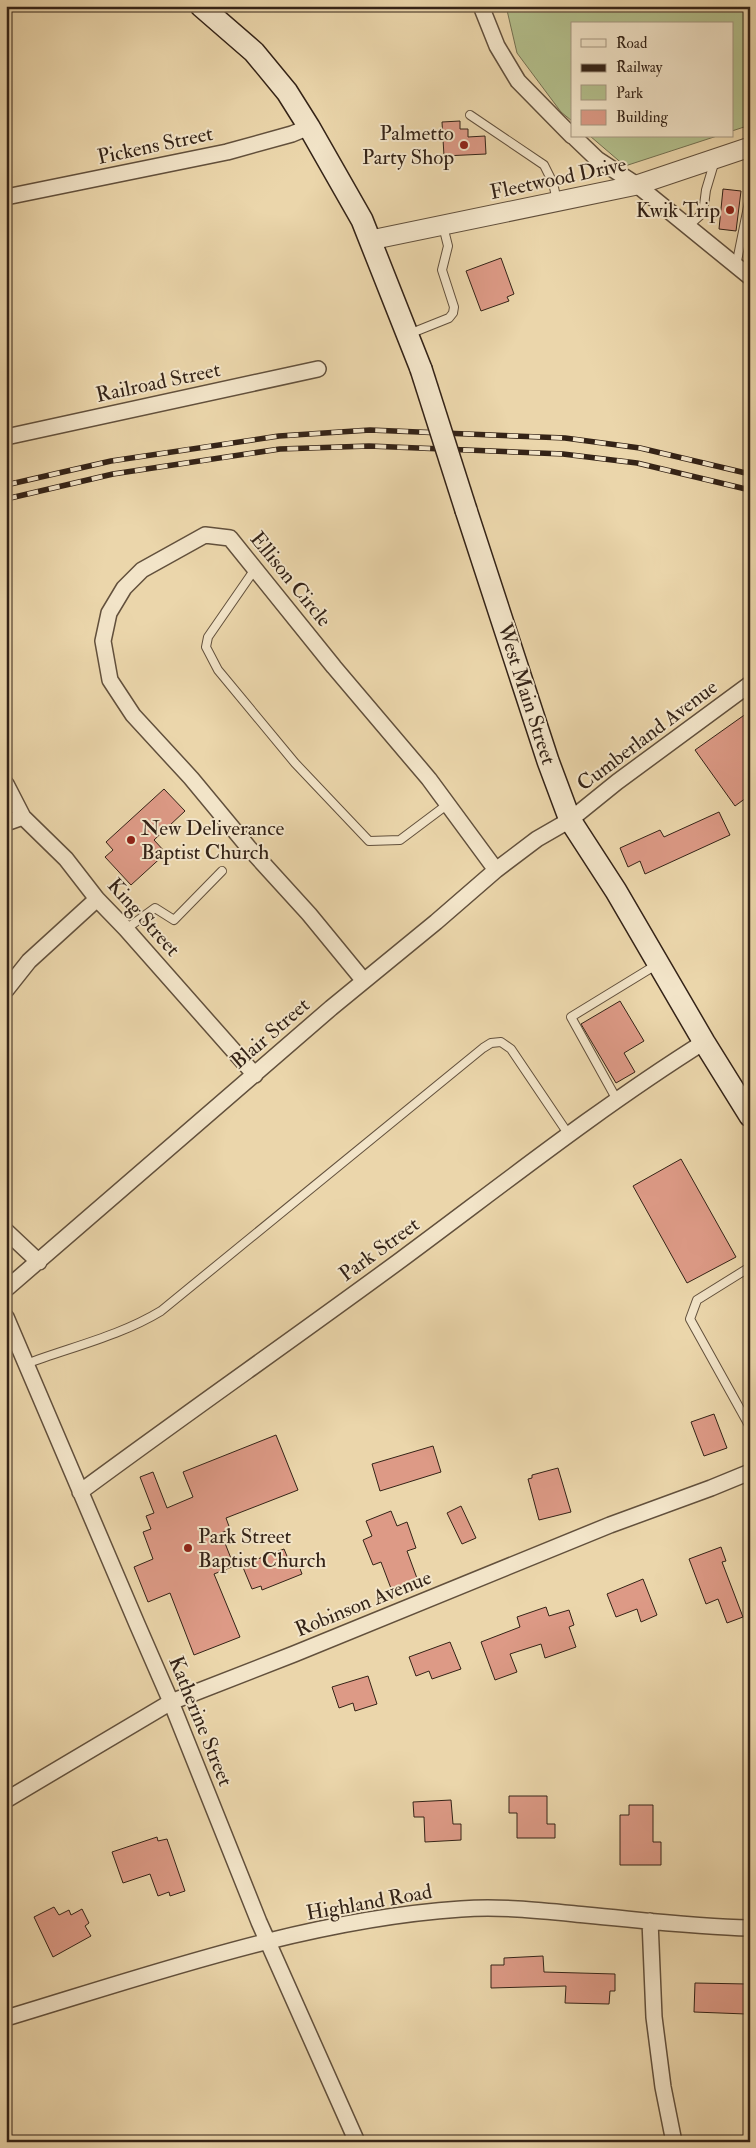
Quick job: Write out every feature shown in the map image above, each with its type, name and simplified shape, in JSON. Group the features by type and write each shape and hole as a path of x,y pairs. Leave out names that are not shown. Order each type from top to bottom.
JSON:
{"main road":[{"name":"West Main Street","path":"200,6 254,52 287,92 362,220 421,369 548,761 570,820 659,963 704,1042 750,1116"}],"street":[{"path":"481,6 497,46 518,81 571,135"},
{"name":"Pickens Street","path":"6,197 227,152 292,134 309,127"},
{"path":"574,138 597,160 637,185 750,277"},
{"name":"Fleetwood Drive","path":"371,240 637,185 750,147"},
{"name":"Railroad Street","path":"6,437 318,369"},
{"name":"Ellison Circle","path":"364,981 309,914 249,848 191,778 133,715 110,680 103,641 109,613 124,588 142,570 206,535 230,538 334,667 429,779 496,870"},
{"name":"Cumberland Avenue","path":"570,820 617,782 750,684"},
{"name":"King Street","path":"6,784 23,817 66,859 98,899 255,1075"},
{"path":"6,823 23,817"},
{"name":"Blair Street","path":"6,1289 496,870 537,840 570,820"},
{"path":"8,987 30,961 98,899"},
{"name":"Park Street","path":"80,1492 335,1308 617,1100 704,1042"},
{"path":"6,1231 39,1262"},
{"name":"Katherine Street","path":"6,1317 171,1702 269,1942 357,2142"},
{"name":"Robinson Avenue","path":"6,1800 171,1702 610,1525 750,1472"},
{"name":"Highland Road","path":"6,2018 269,1942 337,1926 398,1915 462,1908 517,1908 650,1921 750,1928"},
{"path":"650,1921 654,2017 663,2087 674,2142"}],"lane":[{"path":"470,115 544,164 553,183 557,202"},
{"path":"687,227 703,213 706,190 715,160"},
{"path":"736,266 750,196"},
{"path":"408,334 449,318 453,313 454,306 442,270 448,246 443,226"},
{"path":"255,569 208,637 206,647 218,670 295,763 369,841 400,840 448,804"},
{"path":"126,929 155,908 174,920 222,871"},
{"path":"617,1100 570,1017 659,963"},
{"path":"26,1364 114,1333 147,1320 161,1311 491,1043 501,1042 511,1049 569,1135"},
{"path":"750,1267 698,1300 690,1319 750,1427"}],"green space":[{"path":"506,6 750,6 750,125 734,130 734,22 571,22 571,120 561,112 517,53"},
{"path":"592,138 711,138 625,166"}],"building":[{"name":"Palmetto Party Shop","path":"460,121 460,129 468,129 468,137 485,136 486,154 444,156 442,122"},
{"name":"Kwik Trip","path":"723,189 741,191 736,231 719,229"},
{"path":"501,258 514,294 507,297 509,301 481,311 466,271"},
{"path":"750,711 750,795 735,806 695,750"},
{"name":"New Deliverance Baptist Church","path":"164,789 185,811 154,840 166,853 131,885 105,857 113,850 106,842"},
{"path":"719,812 730,835 645,874 640,861 628,867 620,848 660,830 664,837"},
{"path":"620,1001 644,1041 624,1053 635,1072 616,1083 581,1024"},
{"path":"681,1159 736,1257 687,1283 633,1186"},
{"path":"714,1414 727,1448 704,1456 691,1422"},
{"name":"Park Street Baptist Church","path":"276,1435 298,1490 226,1518 230,1529 221,1533 234,1566 214,1574 240,1637 194,1655 170,1593 148,1602 134,1567 153,1559 143,1532 151,1529 146,1516 154,1513 140,1477 153,1472 167,1508 193,1497 183,1472"},
{"path":"433,1446 441,1472 380,1491 372,1464"},
{"path":"558,1468 571,1512 539,1520 528,1479 532,1478 532,1475"},
{"path":"461,1506 476,1538 462,1544 447,1513"},
{"path":"391,1511 397,1526 407,1522 416,1548 407,1551 418,1581 392,1591 381,1562 373,1565 363,1540 372,1536 366,1521"},
{"path":"721,1547 726,1561 722,1562 743,1617 727,1623 718,1599 706,1604 689,1559"},
{"path":"284,1549 289,1561 296,1558 302,1574 262,1590 261,1586 252,1589 242,1565"},
{"path":"643,1579 657,1615 641,1622 637,1609 616,1617 607,1594"},
{"path":"546,1607 549,1616 569,1610 574,1625 569,1627 576,1647 545,1658 541,1644 510,1654 517,1672 495,1680 481,1642 520,1627 517,1617"},
{"path":"450,1642 461,1669 432,1679 429,1671 416,1676 409,1657"},
{"path":"368,1676 377,1704 355,1711 353,1703 339,1708 332,1687"},
{"path":"509,1796 547,1796 547,1824 555,1824 555,1838 517,1838 517,1813 509,1813"},
{"path":"451,1800 453,1824 461,1824 461,1840 425,1842 424,1817 414,1817 413,1802"},
{"path":"629,1805 653,1805 653,1842 661,1842 661,1865 620,1865 620,1815 629,1815"},
{"path":"157,1837 158,1841 167,1839 185,1891 170,1896 169,1892 158,1896 150,1874 123,1883 112,1852"},
{"path":"54,1907 59,1915 69,1910 71,1915 82,1909 89,1923 85,1926 91,1936 53,1957 34,1917"},
{"path":"543,1956 544,1972 615,1974 615,1991 610,1991 609,2004 565,2003 566,1986 491,1988 491,1965 504,1965 504,1958"},
{"path":"695,1983 747,1984 746,2014 694,2012"}],"railway":[{"path":"6,485 111,461 279,436 370,430 565,438 640,448 750,474"},
{"path":"6,499 113,474 280,449 369,446 563,454 637,463 750,490"}],"place":[{"name":"Palmetto Party Shop","path":"464,145"},
{"name":"Kwik Trip","path":"730,210"},
{"name":"New Deliverance Baptist Church","path":"131,840"},
{"name":"Park Street Baptist Church","path":"188,1548"}]}
